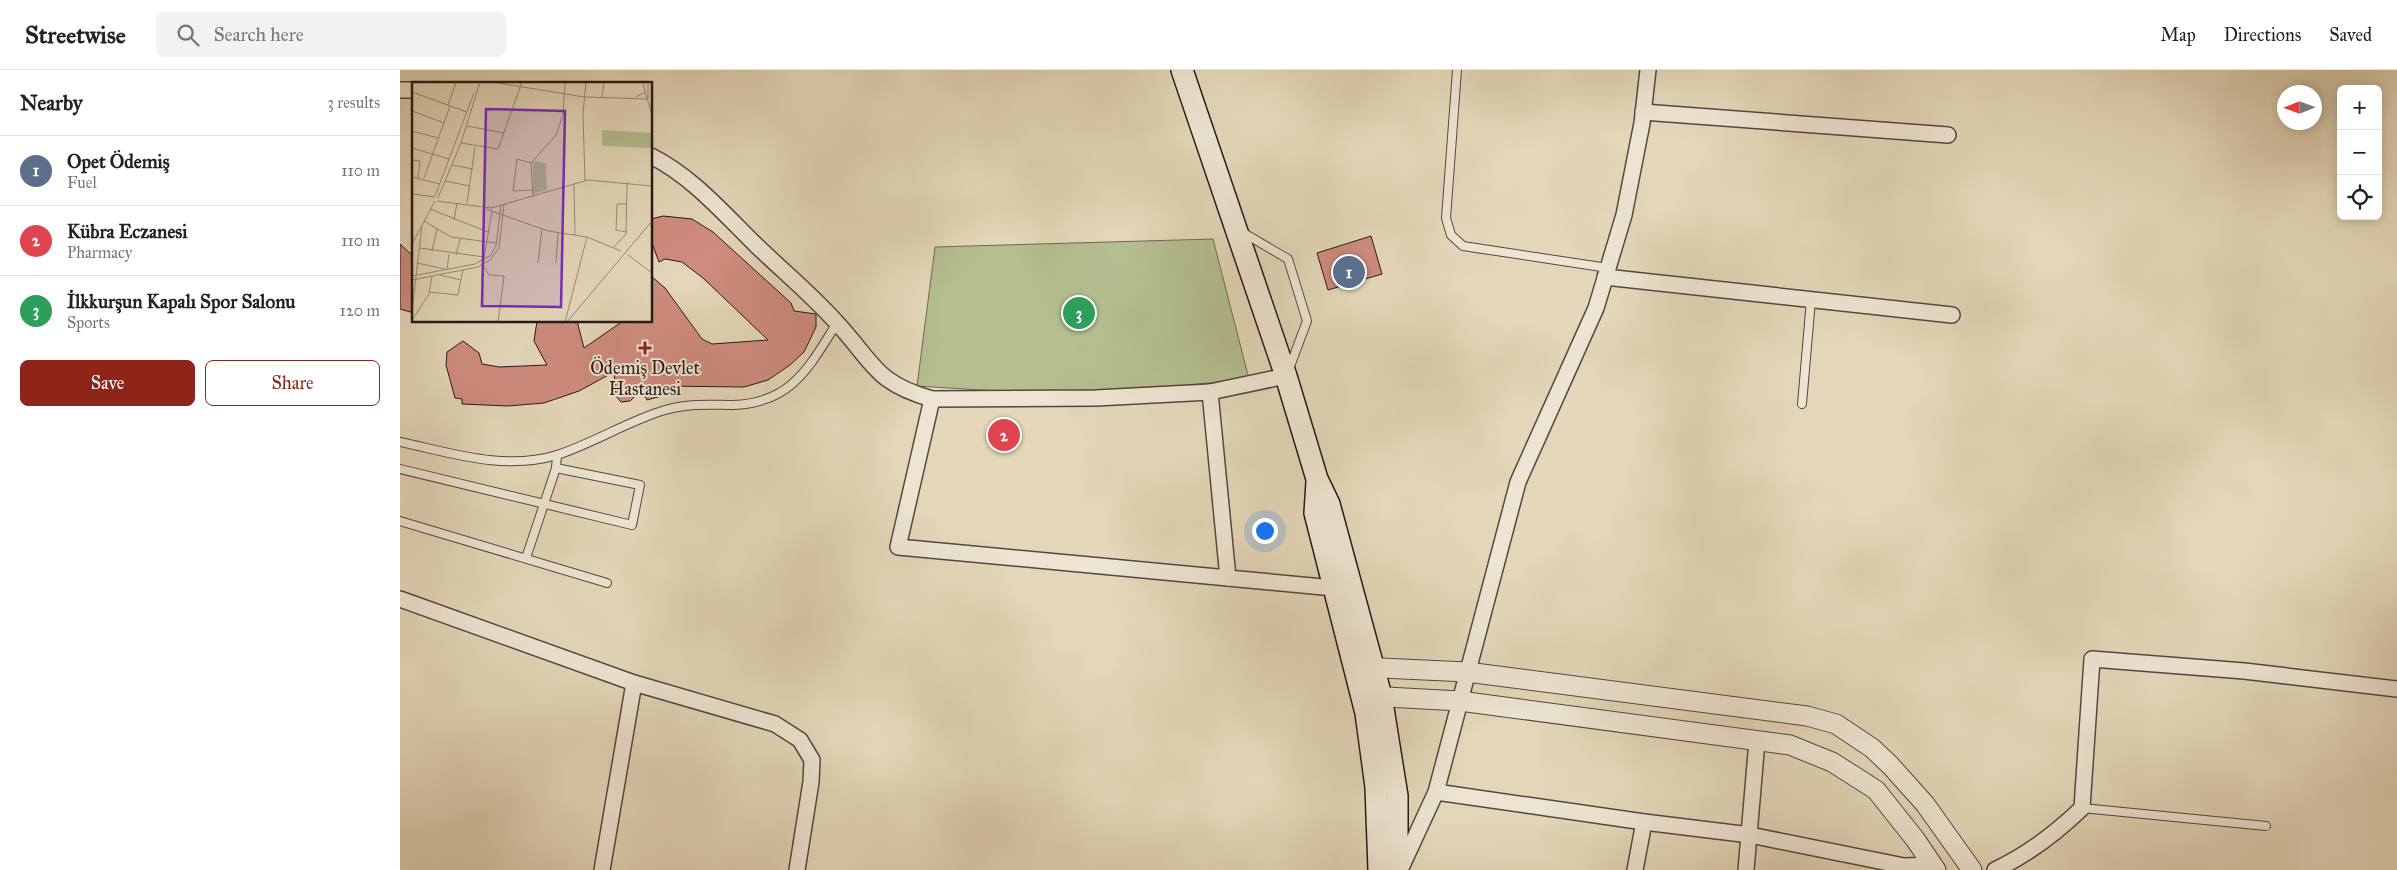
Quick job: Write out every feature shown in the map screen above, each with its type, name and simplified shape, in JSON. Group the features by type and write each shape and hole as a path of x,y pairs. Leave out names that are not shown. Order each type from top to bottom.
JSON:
{"main road":[{"path":"1182,70 1286,376 1317,479 1329,504 1364,667 1397,796 1398,870"},
{"path":"1317,479 1315,512 1334,588 1364,667"},
{"path":"1371,696 1379,870"}],"street":[{"path":"1398,870 1436,792 1518,482 1596,308 1624,215 1643,112 1648,70"},
{"path":"1643,112 1948,135"},
{"path":"652,157 680,173 693,184 837,323 875,371 891,383 910,393 932,399 1096,398 1210,392 1286,376"},
{"path":"1606,273 1811,300 1952,315"},
{"path":"1210,392 1228,578"},
{"path":"932,399 898,547 1334,588"},
{"path":"400,599 634,683 775,724 800,740 812,760 812,767 797,870"},
{"path":"1995,870 2034,850 2058,832 2082,808 2092,659 2244,672 2397,689"},
{"path":"1364,667 1467,672 1787,714 1836,724 1872,748 1890,765 1925,804 1972,870"},
{"path":"602,870 634,683"},
{"path":"1371,696 1460,701 1790,745 1832,762 1876,790 1935,867"},
{"path":"1746,870 1758,741"},
{"path":"1436,792 1644,822 1750,835 1904,868 1935,867"},
{"path":"1635,870 1644,822"}],"lane":[{"path":"1457,70 1446,218 1451,235 1464,246 1606,273"},
{"path":"1234,227 1288,260 1306,321 1286,376"},
{"path":"1802,404 1811,300"},
{"path":"400,442 489,461 523,462 557,455 664,410 692,404 745,404 783,391 805,373 837,323"},
{"path":"526,558 556,468 557,455"},
{"path":"400,469 632,525 640,485 556,468"},
{"path":"400,520 607,583"},
{"path":"2082,808 2266,826"}],"green space":[{"path":"1213,239 1249,379 1076,396 917,386 935,247"}],"building":[{"path":"663,216 692,219 713,232 791,303 794,311 816,314 816,327 804,352 790,365 768,380 744,387 663,386 665,395 647,400 642,390 630,401 621,402 616,396 614,372 579,391 544,403 508,406 462,404 462,399 455,398 446,365 447,352 463,341 479,353 482,364 499,367 547,365 534,341 537,322 577,322 584,348 622,322 652,322 652,277 665,288 702,339 712,344 768,340 703,278 682,262 665,259 659,262 652,244 652,219"},
{"path":"1371,236 1382,274 1328,290 1317,253"},
{"path":"400,244 412,255 412,312 400,309"}],"place":[{"name":"Opet Ödemiş","path":"1349,272"},
{"name":"İlkkurşun Kapalı Spor Salonu","path":"1079,313"},
{"name":"Ödemiş Devlet Hastanesi","path":"645,348"},
{"name":"Kübra Eczanesi","path":"1004,435"}]}
